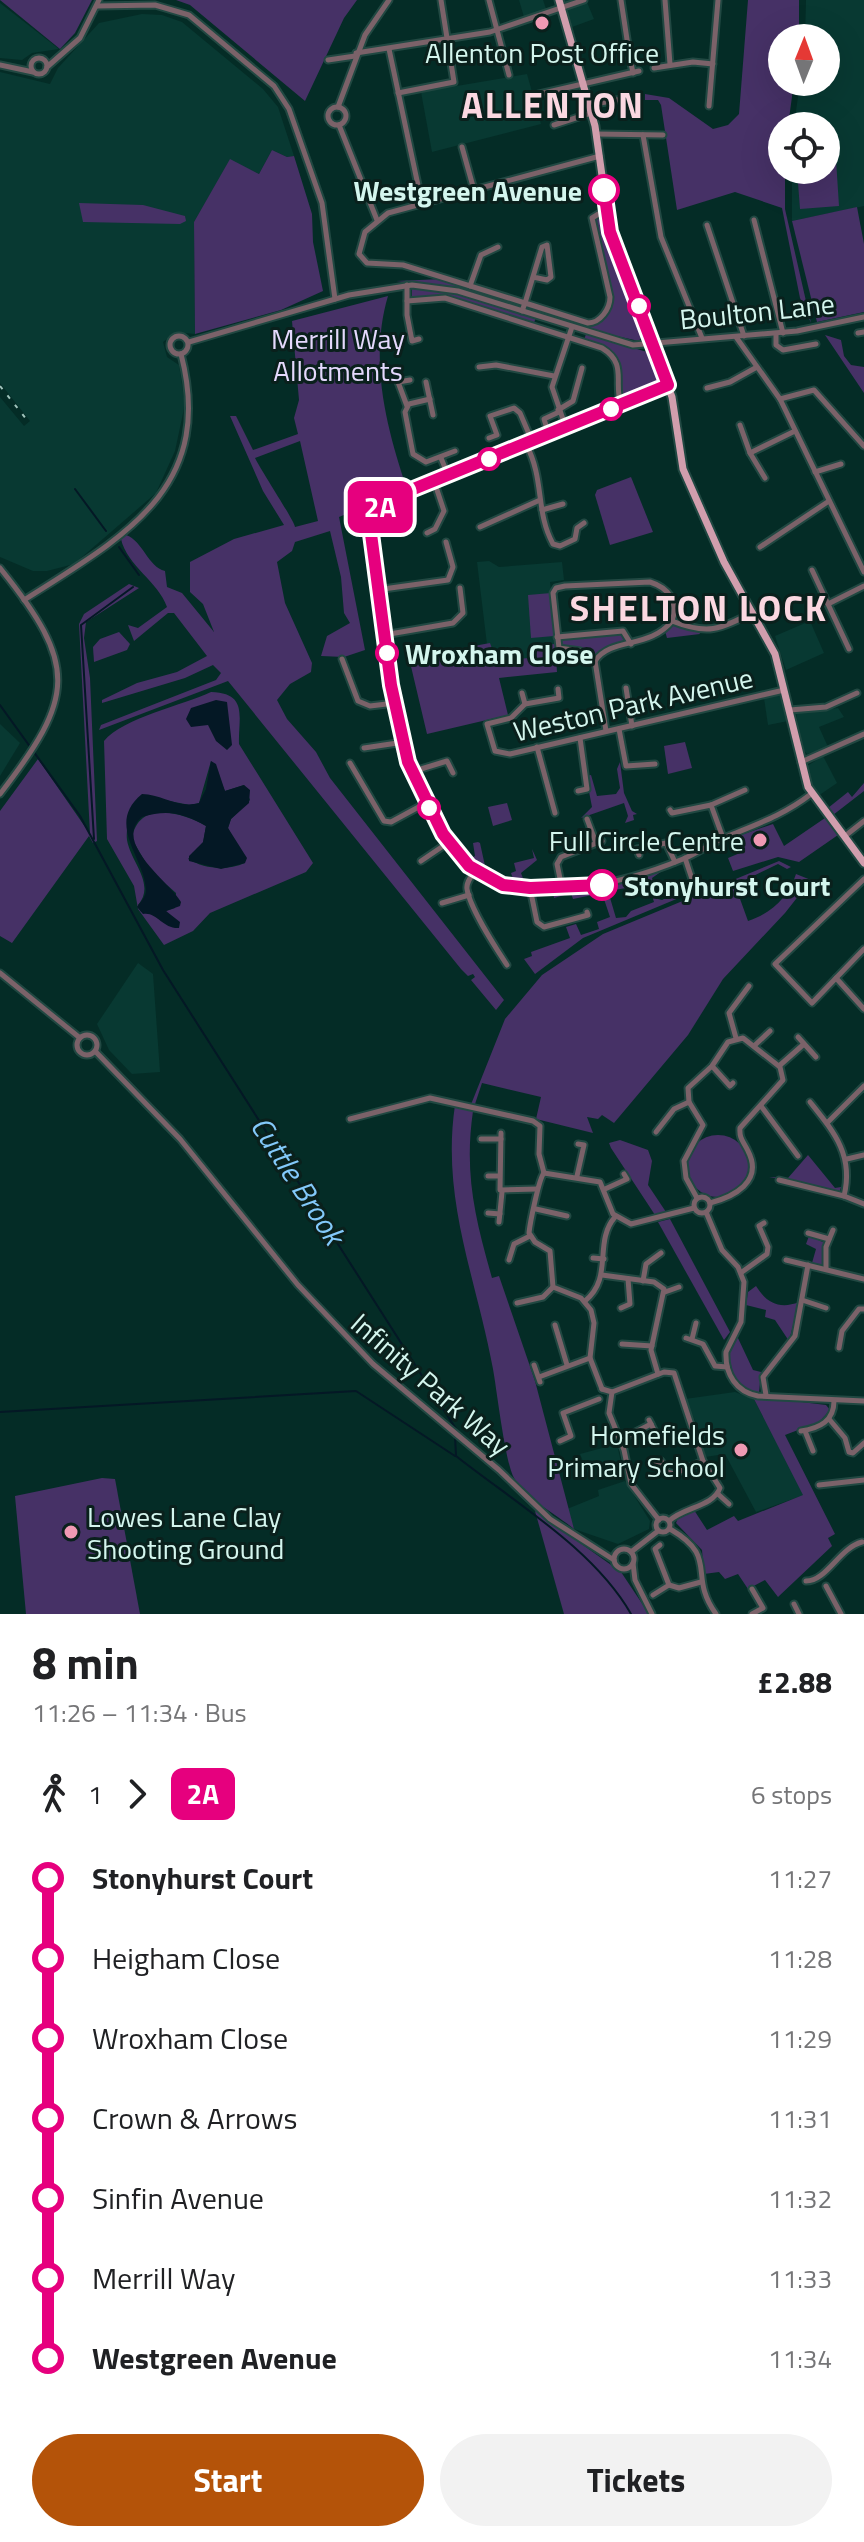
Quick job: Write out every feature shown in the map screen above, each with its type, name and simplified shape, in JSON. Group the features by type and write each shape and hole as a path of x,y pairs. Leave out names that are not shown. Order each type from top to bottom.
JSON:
{"main road":[{"path":"560,4 597,134 605,210 615,247 668,385 683,469 719,553 770,643 785,689 800,762 811,794 864,863"}],"street":[{"path":"338,107 356,54 389,0"},
{"path":"398,93 454,82 441,0"},
{"path":"489,0 509,75"},
{"path":"328,60 497,29 560,4 584,0"},
{"path":"621,0 628,46"},
{"path":"665,0 670,64"},
{"path":"709,106 718,0"},
{"path":"0,65 42,74 80,38 98,3 146,4 176,9 202,23 269,80 289,109 318,191 335,299"},
{"path":"389,49 422,204"},
{"path":"15,68 60,56"},
{"path":"535,95 636,72 630,58"},
{"path":"43,59 47,67"},
{"path":"31,62 33,72"},
{"path":"654,68 670,64 713,64"},
{"path":"554,125 628,98"},
{"path":"338,107 330,110 328,118 339,125 377,220"},
{"path":"338,107 346,115 339,125"},
{"path":"597,134 663,135"},
{"path":"643,135 661,237 702,338"},
{"path":"462,147 474,190"},
{"path":"600,156 422,204 377,220 365,232 360,257 367,263 401,264 588,323 598,320 609,308 610,297 591,221 595,214 605,210"},
{"path":"754,220 780,333 776,345 782,350 807,342 816,344"},
{"path":"707,225 744,336"},
{"path":"522,311 542,247 547,245 551,277 547,280 533,277"},
{"path":"470,286 481,255 498,247"},
{"path":"407,285 412,341 419,339"},
{"name":"Boulton Lane","path":"189,342 335,299 407,285 447,289 626,343 780,333 864,317"},
{"path":"407,301 445,298 602,348 614,358 620,371 621,405"},
{"path":"566,428 552,391 554,376 572,327"},
{"path":"181,335 189,342 188,349 181,354 172,350 171,340 181,335"},
{"path":"736,337 780,399 864,572"},
{"path":"24,600 100,551 142,517 169,484 191,416 181,354"},
{"path":"479,367 496,365 554,376"},
{"path":"549,435 544,419 573,401 582,367"},
{"path":"707,388 730,382 757,367"},
{"path":"410,380 398,382 407,406 405,424 414,456 426,462 455,451"},
{"path":"426,382 433,415"},
{"path":"668,385 389,499 377,513 371,534 376,590 395,703 411,772 449,842 475,871 503,885 530,888 604,885 675,862 723,838 774,819 811,794"},
{"path":"780,399 814,390 864,446"},
{"path":"407,406 430,399"},
{"path":"489,438 497,435 490,416 514,408 520,413 539,473 540,500 550,541 555,546 575,539 577,528 584,523"},
{"path":"740,425 750,453 765,478"},
{"path":"750,453 795,431"},
{"path":"441,458 448,475"},
{"path":"815,472 841,464"},
{"path":"427,533 435,529 444,511 434,481"},
{"path":"480,527 540,500"},
{"path":"760,547 829,501"},
{"path":"542,510 563,504"},
{"path":"376,590 448,580 453,567 446,542"},
{"path":"854,552 864,547"},
{"path":"0,568 49,640 58,676 53,715 38,744 0,794"},
{"path":"812,570 849,649"},
{"path":"595,661 604,651 654,638 672,621 674,602 654,583 562,586 553,593 560,649 580,651 595,661 606,732"},
{"path":"828,604 864,586"},
{"path":"384,635 453,623 463,613 460,588"},
{"path":"672,621 697,630 712,631 753,612"},
{"path":"557,637 623,631 631,644"},
{"path":"342,659 358,701 370,706 395,703"},
{"path":"626,688 632,726"},
{"path":"522,693 525,704 559,698 558,689"},
{"name":"Weston Park Avenue","path":"525,704 511,718 487,724 495,751 510,754 785,689"},
{"path":"790,710 826,707 857,693"},
{"path":"619,729 626,766 655,764"},
{"path":"800,762 864,734"},
{"path":"578,791 587,789 580,738"},
{"path":"364,748 404,742"},
{"path":"537,747 555,813"},
{"path":"411,772 447,761 453,773"},
{"path":"350,763 384,821 391,822 426,803"},
{"path":"670,810 672,813 711,805 745,790"},
{"path":"711,805 723,838"},
{"path":"562,888 560,858 599,842 587,819"},
{"path":"845,836 864,821"},
{"path":"421,861 449,842"},
{"path":"639,855 637,849 666,843 675,862"},
{"path":"685,858 693,882"},
{"path":"475,871 467,884 469,895 487,937 507,965"},
{"path":"864,879 775,960 812,1003 864,949"},
{"path":"530,888 537,922 544,927 588,915 587,912"},
{"path":"442,903 469,895"},
{"path":"0,973 80,1038"},
{"path":"836,978 864,1009"},
{"path":"710,1203 731,1197 747,1184 752,1163 739,1131 743,1122 782,1084 783,1073 779,1066 754,1046 738,1038 729,1013 739,992 749,986"},
{"path":"754,1046 770,1031"},
{"path":"86,1035 95,1039 95,1051 89,1054 80,1051 80,1038 86,1035"},
{"path":"798,1037 816,1057"},
{"path":"694,1208 697,1198 685,1174 684,1161 703,1125 689,1102 691,1083 712,1066 728,1042 738,1038"},
{"path":"779,1066 804,1044"},
{"name":"Infinity Park Way","path":"95,1051 188,1148 276,1260 335,1327 398,1388 464,1441 550,1519 614,1560"},
{"path":"712,1066 730,1086"},
{"path":"827,1123 864,1086"},
{"path":"350,1119 430,1098 538,1123 544,1173 538,1180 530,1236"},
{"path":"653,1122 658,1129 674,1109 689,1102"},
{"path":"810,1102 827,1123 847,1159 844,1196"},
{"path":"761,1106 789,1150 798,1156"},
{"path":"481,1139 501,1136 499,1222"},
{"path":"577,1176 583,1145"},
{"path":"847,1159 864,1155"},
{"path":"544,1173 596,1180 605,1189 607,1203 615,1217 637,1225 694,1208 706,1212"},
{"path":"488,1176 499,1176"},
{"path":"605,1189 627,1179"},
{"path":"779,1180 864,1204"},
{"path":"502,1192 537,1189"},
{"path":"697,1198 704,1197 710,1203"},
{"path":"710,1203 706,1212 722,1250 742,1272 745,1285 742,1317 726,1347 727,1367 742,1391 834,1401 864,1401"},
{"path":"536,1209 567,1216"},
{"path":"488,1213 500,1214"},
{"path":"585,1301 596,1291 602,1275 605,1234 615,1217"},
{"path":"742,1272 767,1254 768,1247 759,1226 764,1223"},
{"path":"826,1269 833,1230"},
{"path":"808,1233 829,1239"},
{"path":"507,1254 514,1244 530,1236"},
{"path":"530,1236 550,1251 553,1287 585,1301 594,1323 590,1358 602,1389 599,1399"},
{"path":"643,1281 646,1264 653,1254 661,1253"},
{"path":"593,1258 604,1259"},
{"path":"786,1260 864,1279"},
{"path":"766,1395 763,1377 776,1357 793,1342 803,1310 800,1291 808,1265"},
{"path":"602,1275 661,1284 665,1292 652,1346 658,1374"},
{"path":"621,1308 633,1305 628,1279"},
{"path":"517,1303 533,1303 553,1287"},
{"path":"665,1292 679,1287"},
{"path":"802,1300 826,1308"},
{"path":"839,1348 842,1331 859,1309 864,1309"},
{"path":"696,1323 689,1338 703,1344 715,1366 727,1367"},
{"path":"555,1325 554,1337 567,1365"},
{"path":"631,1344 632,1336"},
{"path":"622,1344 652,1346"},
{"path":"534,1365 539,1380 567,1365 590,1358"},
{"path":"602,1389 612,1392 671,1372 679,1379 682,1407 703,1461 720,1485 718,1494"},
{"path":"612,1392 608,1402 632,1487 659,1520 658,1531 631,1552"},
{"path":"560,1441 574,1438 560,1414 599,1399 608,1402"},
{"path":"813,1451 803,1431 829,1419 834,1401"},
{"path":"829,1419 845,1438 849,1452 853,1453 864,1443"},
{"path":"620,1440 651,1425"},
{"path":"660,1461 667,1472 674,1474 703,1461"},
{"path":"822,1483 864,1480"},
{"path":"718,1494 729,1504"},
{"path":"659,1520 669,1521 681,1511 718,1494"},
{"path":"669,1521 670,1529 696,1546 701,1582 715,1614"},
{"path":"658,1531 664,1533 670,1529"},
{"path":"806,1581 830,1569 837,1557 863,1543"},
{"path":"635,1580 614,1560 617,1551 625,1548 631,1552 635,1580 652,1614"},
{"path":"655,1548 669,1585"},
{"name":"Infinity Park Way","path":"599,1550 617,1551"},
{"path":"623,1569 633,1563"},
{"path":"653,1595 669,1585 679,1588 701,1582"},
{"path":"826,1586 833,1591 841,1614"},
{"path":"752,1589 765,1611 752,1614"},
{"path":"789,1614 797,1609"}],"shaded area":[{"path":"519,0 543,0 546,9 524,17"},
{"path":"563,0 586,0 594,19 572,27"},
{"path":"806,0 864,0 864,206 792,221 792,184 840,184 840,112 796,112 798,96 840,96 840,24 805,24"},
{"path":"0,3 59,49 32,53 22,60 0,58"},
{"path":"142,14 162,15 182,22 263,89 278,107 294,156 287,157 272,150 259,174 230,160 194,222 195,334 176,332 163,342 167,357 179,365 185,404 175,451 156,493 74,564 33,571 0,557 0,397 24,426 30,421 0,383 0,72 50,84 58,68 99,23"},
{"path":"527,74 541,124 432,152 421,92"},
{"path":"489,561 499,567 562,562 564,580 550,582 559,656 489,661 477,562"},
{"path":"810,621 824,653 786,670 775,636"},
{"path":"782,696 788,721 768,725 764,698"},
{"path":"838,708 844,717 819,727 828,747 807,754 802,748 796,713"},
{"path":"0,724 20,743 0,776"},
{"path":"823,756 837,783 818,796 804,768"},
{"path":"138,963 153,974 160,1072 132,1074 109,1050 97,1024"},
{"name":"Homefields Primary School","path":"735,1392 754,1399 804,1495 756,1512 725,1454 705,1457 698,1427 685,1399"},
{"path":"617,1444 622,1467 590,1478 580,1454"},
{"path":"625,1481 650,1521 649,1529 618,1544 574,1529 567,1509 599,1496 598,1490"}],"green space":[{"path":"0,0 92,0 75,33 60,49"},
{"path":"176,0 357,0 344,18 305,101 190,5"},
{"path":"748,0 799,0 799,24 768,24 768,96 792,96 790,112 768,112 768,184 785,184 785,209 811,323 800,298 782,208 735,192 677,210 661,105 658,100 645,100 645,94 669,98 713,129 728,125 739,114"},
{"path":"272,150 287,157 294,156 312,214 313,242 323,291 281,310 195,334 194,222 230,159 259,174"},
{"path":"798,184 838,184 839,206 800,209"},
{"path":"79,203 143,205 185,216 186,221 180,224 83,222"},
{"path":"857,207 864,244 864,312 817,322 792,221"},
{"path":"602,214 643,334 639,341 580,328 526,309 528,306 590,325 610,308 610,282 593,220"},
{"path":"442,279 522,305 442,285 396,281"},
{"path":"412,289 462,295 536,317 534,323 450,297 412,298"},
{"name":"Merrill Way Allotments","path":"388,296 380,344 382,393 392,442 407,489 339,517 365,650 344,657 321,656 327,636 350,623 344,613 341,577 330,531 295,542 292,551 277,562 285,603 312,663 311,672 290,684 277,700 287,719 316,752 330,778 504,1000 496,1010 471,980 475,977 473,974 468,976 461,969 228,681 99,730 101,725 216,680 221,673 213,665 185,678 102,703 102,700 137,683 177,672 207,656 174,613 168,613 134,641 128,625 138,628 167,607 157,589 129,557 121,539 126,535 132,538 154,565 165,571 167,587 182,593 214,632 203,604 190,592 190,562 234,539 284,525 263,491 230,416 236,416 253,450 298,434 294,418 299,400 292,321","holes":["300,441 318,521 295,527 255,458"]},
{"path":"586,334 647,352 660,387 623,399 619,392 622,372 616,358 605,348 584,340"},
{"path":"825,335 841,340 844,356 851,365 864,367 864,393"},
{"path":"631,477 653,532 610,545 595,495 597,490"},
{"path":"129,584 139,588 86,622 84,638 90,678 97,841 93,843 89,836 12,943 0,936 0,811 38,759 90,834 79,624 84,614"},
{"path":"551,593 554,636 531,638 528,595"},
{"path":"672,625 700,634 667,638 665,631"},
{"path":"119,632 130,644 127,650 94,662 93,647 100,639"},
{"path":"622,633 628,642 594,655 560,644 560,638"},
{"path":"490,643 496,660 530,658 532,646 555,644 557,672 499,678 508,715 427,734 409,658"},
{"path":"211,692 223,693 236,702 240,716 239,744 313,863 306,872 210,913 193,931 164,945 138,909 134,886 107,839 104,741 125,725","holes":["211,761 225,791 244,785 250,800 231,819 228,828 245,863 216,868 201,865 188,859 203,843 206,826 174,814 152,814 143,818 136,826 132,839 150,870 176,893 175,908 166,911 169,916 141,912 138,905 144,889 141,873 127,840 129,815 164,800 190,805 199,803"]},
{"path":"685,742 692,768 668,774 664,746"},
{"path":"620,762 624,793 632,811 637,814 633,815 634,820 625,823 628,816 624,803 581,818 592,807 586,776 591,775 597,796 616,794 620,788 617,769"},
{"path":"864,783 864,791 833,815 828,808 848,792 852,797"},
{"path":"507,803 512,820 493,826 488,807"},
{"path":"825,818 838,835 799,862 778,857 733,871 728,858 740,853 741,835 773,824 784,846"},
{"path":"478,842 487,875 467,861 475,856 473,843"},
{"path":"532,849 537,860 521,873 524,881 513,879 511,873 516,871 514,863 534,858"},
{"path":"779,861 791,867 787,869 778,864 735,885 748,921 778,904 796,874 811,880 785,913 723,979 688,1035 614,1123 602,1115 598,1119 587,1117 593,1133 536,1119 541,1097 482,1083 474,1107 470,1107 505,1019 542,975 603,934"},
{"path":"662,871 652,878 658,899 662,900 693,885 686,895 583,938 535,974 524,959 532,956 531,952 570,938 566,927 576,924 581,935 599,929 597,922 610,917 602,893 573,899 571,893 554,898 553,892 601,890 622,883 626,888 608,891 616,918 626,917 631,911 654,902 647,880 633,881"},
{"path":"455,1105 473,1111 471,1176 481,1235 492,1278 499,1276 535,1381 574,1529 526,1493 511,1470 486,1335 456,1206 452,1140"},
{"path":"718,1135 740,1144 749,1166 740,1188 718,1197 696,1188 687,1166 696,1144"},
{"path":"620,1140 648,1150 652,1161 648,1185 666,1212 655,1215 611,1148 609,1143"},
{"path":"808,1155 835,1188 841,1187 840,1191 769,1177 788,1178"},
{"path":"670,1219 730,1332 724,1340 658,1222"},
{"path":"809,1236 825,1243 824,1266 812,1263 816,1249 806,1244"},
{"path":"756,1286 764,1296 779,1305 799,1302 789,1341 775,1320 765,1317 766,1310 746,1305 748,1292"},
{"path":"737,1336 753,1370 761,1372 759,1393 741,1385 731,1371 730,1353"},
{"path":"754,1399 826,1405 830,1410 819,1422 785,1435 835,1534 828,1538 832,1546 778,1597 765,1580 748,1589 738,1574 725,1579 719,1572 704,1574 702,1550 676,1523 678,1518 694,1510 707,1530 734,1516 738,1521 803,1495"},
{"name":"Lowes Lane Clay Shooting Ground","path":"102,1478 115,1479 140,1614 26,1614 15,1496"},
{"path":"535,1511 621,1572 649,1614 564,1614"}],"water":[{"path":"216,700 227,702 232,745 227,750 216,741 208,725 191,727 186,719 191,708"},
{"path":"211,761 216,764 225,791 244,785 250,790 249,803 231,819 228,828 247,858 245,863 221,869 189,861 189,856 203,842 206,826 183,815 167,813 142,817 135,827 134,838 138,850 181,902 180,906 166,911 180,922 179,928 173,928 152,915 143,914 137,907 146,890 130,841 127,817 142,794 177,803 199,803 206,789"}],"waterway":[{"path":"75,489 106,531"},
{"path":"119,547 139,575"},
{"path":"94,839 81,625 133,587"},
{"name":"Cuttle Brook","path":"0,705 80,816 163,970 456,1429"},
{"path":"0,1412 356,1391 455,1456"},
{"name":"Cuttle Brook","path":"455,1436 456,1456 575,1548 615,1590 631,1614"}],"railway":[{"path":"0,386 27,420"}],"bus line":[{"name":"2A","path":"602,885 530,888 503,885 488,879 464,862 443,834 415,782 408,762 378,605 371,526 389,499 668,385 610,232 604,190"}],"place":[{"name":"Allenton Post Office","path":"542,23"},
{"name":"Westgreen Avenue","path":"604,190"},
{"name":"Wroxham Close","path":"387,653"},
{"name":"Full Circle Centre","path":"760,840"},
{"name":"Stonyhurst Court","path":"602,885"},
{"name":"Homefields Primary School","path":"741,1450"},
{"name":"Lowes Lane Clay Shooting Ground","path":"71,1532"}],"district":[{"name":"ALLENTON","path":"553,104"},
{"name":"SHELTON LOCK","path":"699,607"}]}
